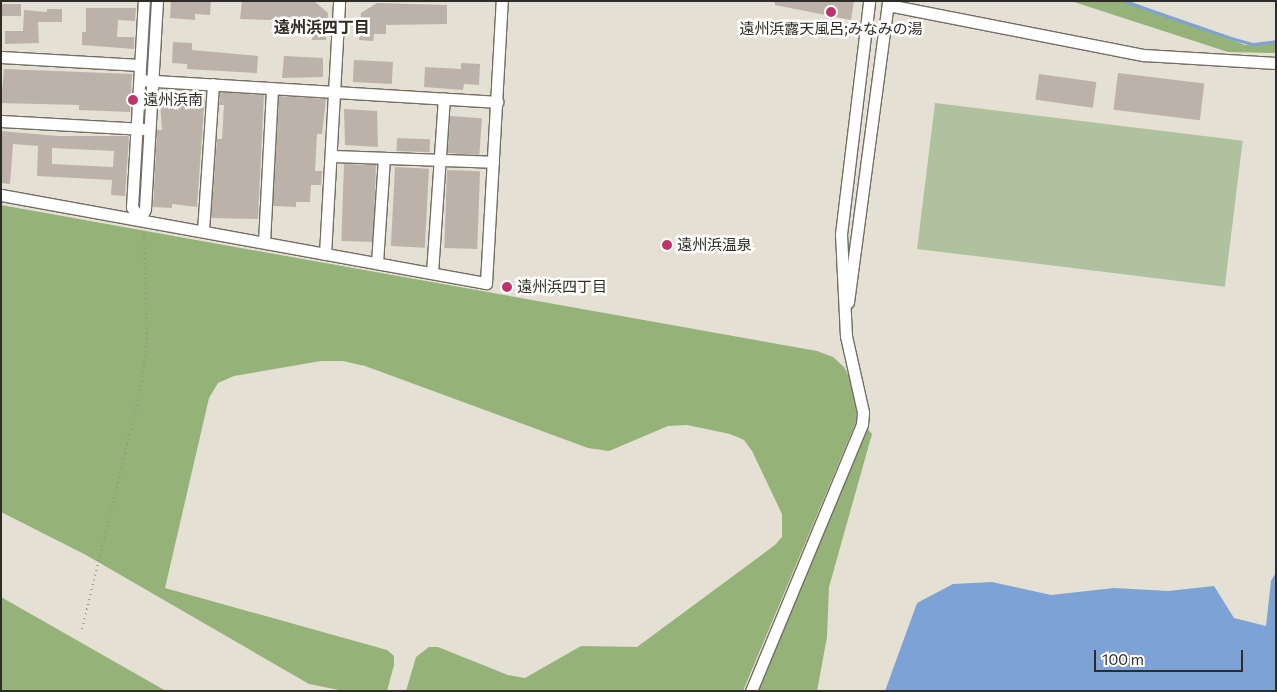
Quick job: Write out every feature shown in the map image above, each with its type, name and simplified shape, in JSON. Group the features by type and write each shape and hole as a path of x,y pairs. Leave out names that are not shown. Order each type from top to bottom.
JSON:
{"street":[{"path":"134,1 157,2 145,209 140,220"},
{"path":"325,254 332,156 339,1"},
{"path":"1,195 486,283 502,1"},
{"path":"751,691 862,424 863,412 846,324 841,234 869,1"},
{"path":"140,220 132,208 144,2"},
{"path":"846,324 888,3 1144,55 1276,63"},
{"path":"1,57 140,65"},
{"path":"140,80 497,102"},
{"path":"203,231 213,84"},
{"path":"264,242 272,88"},
{"path":"432,274 444,98"},
{"path":"1,121 150,129"},
{"path":"332,156 493,162"},
{"path":"377,263 384,158"}],"path":[{"path":"82,629 142,382 147,344 146,240 140,220"}],"green space":[{"path":"1071,1 1129,1 1245,45 1276,43 1276,53 1228,52"},
{"path":"935,103 1243,141 1225,287 917,249"},
{"path":"1,205 817,351 833,357 844,367 851,380 857,407 856,422 743,691 406,691 416,657 429,647 438,647 508,675 525,678 581,646 637,647 775,545 782,537 782,514 752,451 744,440 730,434 687,425 668,426 609,451 588,448 365,366 343,361 321,361 234,376 218,383 209,398 165,588 387,650 394,656 394,665 387,691 344,691 309,684 86,555 1,512"},
{"path":"867,428 872,434 829,587 827,637 817,691 757,691"},
{"path":"1,597 166,691 1,691"}],"water":[{"path":"1276,572 1276,691 885,691 917,603 953,584 992,582 1051,595 1114,588 1168,591 1214,586 1234,618 1266,626 1271,581"}],"building":[{"path":"171,1 211,1 210,15 195,14 195,20 170,18"},
{"path":"242,1 314,1 328,13 326,40 312,40 312,32 300,31 301,21 240,19"},
{"name":"遠州浜露天風呂;みなみの湯","path":"775,1 854,1 851,20 775,5"},
{"path":"377,3 447,5 447,24 386,25 386,34 374,34 373,41 359,40 361,13"},
{"path":"1,4 21,4 21,16 1,16"},
{"path":"86,8 136,8 135,21 118,20 117,37 134,37 134,49 82,45 82,32 86,32"},
{"path":"47,9 62,9 62,22 38,22 39,43 5,44 5,31 23,31 24,10 47,12"},
{"path":"173,42 192,43 192,50 258,56 257,73 187,69 187,64 172,63"},
{"path":"284,56 323,58 323,77 282,78"},
{"path":"354,60 393,62 392,84 353,82"},
{"path":"461,63 480,64 479,85 464,84 463,90 424,87 425,67 461,69"},
{"path":"4,69 132,74 130,112 79,110 79,105 1,103"},
{"path":"1118,73 1204,84 1200,120 1113,110"},
{"path":"1039,74 1096,82 1093,108 1035,100"},
{"path":"159,89 205,92 197,207 172,204 172,208 153,207 157,130 162,130"},
{"path":"220,92 264,95 258,219 211,218 217,139 222,139 224,105 219,105"},
{"path":"279,96 326,99 322,134 317,134 315,171 322,171 321,185 311,185 310,202 296,202 296,207 273,206"},
{"path":"344,109 377,111 378,147 345,145"},
{"path":"450,116 482,118 479,155 447,153"},
{"path":"1,131 58,136 129,136 125,196 111,195 112,180 37,176 38,146 13,144 10,184 1,183","holes":["52,148 114,151 113,167 52,164"]},
{"path":"397,138 430,139 430,152 397,151"},
{"path":"344,164 376,165 373,242 341,241"},
{"path":"395,167 429,169 425,248 391,246"},
{"path":"447,170 480,171 477,249 444,248"}],"waterway":[{"path":"1124,1 1234,39 1253,44 1276,41"}],"place":[{"name":"遠州浜露天風呂;みなみの湯","path":"831,12"},
{"name":"遠州浜南","path":"133,100"},
{"name":"遠州浜温泉","path":"667,245"},
{"name":"遠州浜四丁目","path":"507,287"}],"district":[{"name":"遠州浜四丁目","path":"322,27"}]}
